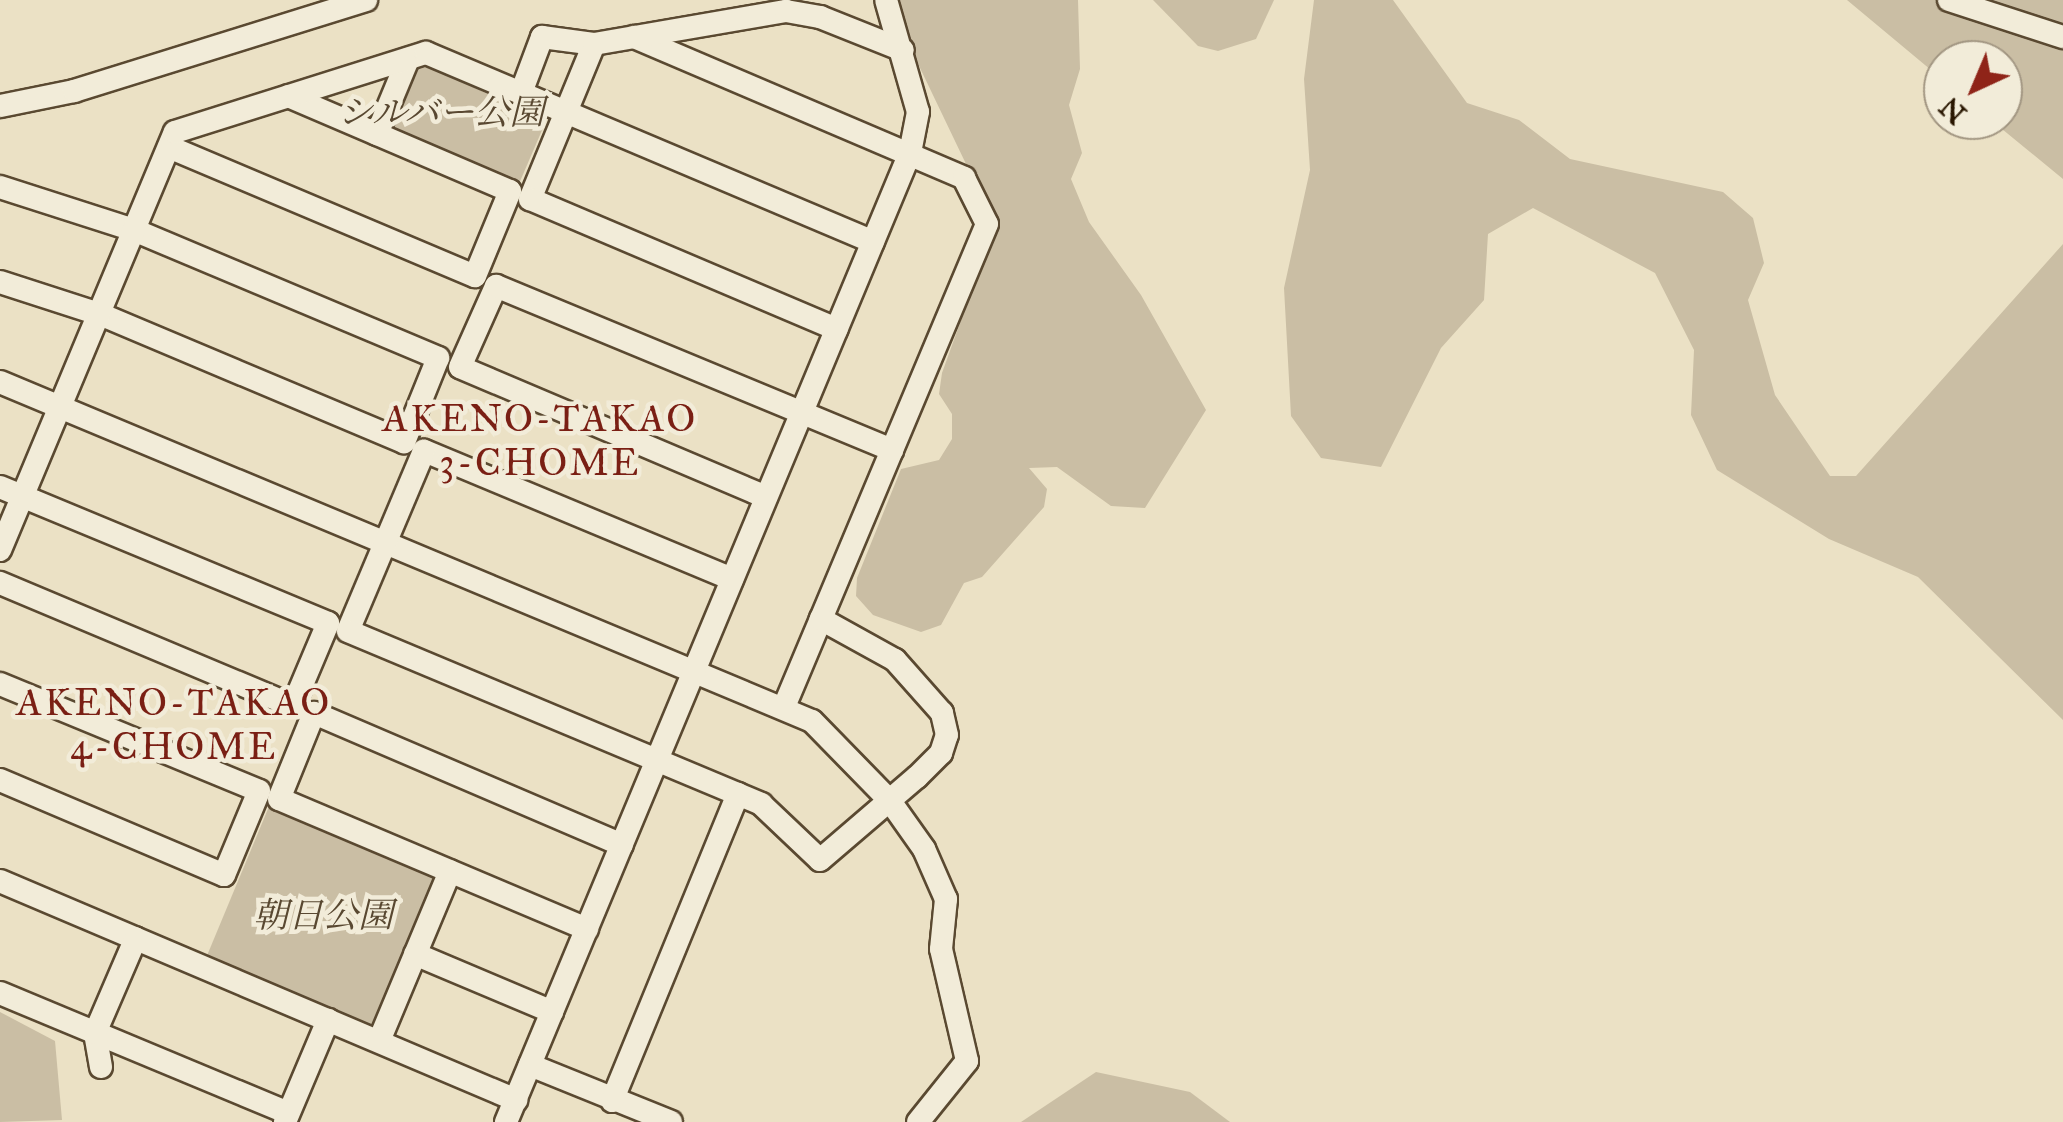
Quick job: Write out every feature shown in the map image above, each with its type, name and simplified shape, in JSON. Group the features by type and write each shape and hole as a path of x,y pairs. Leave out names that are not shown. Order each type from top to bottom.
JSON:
{"street":[{"path":"0,106 74,91 366,0"},
{"path":"506,1122 910,153 918,112 886,0"},
{"path":"1949,0 2063,37"},
{"path":"521,93 542,37 594,44 799,11 902,50"},
{"path":"634,37 964,178 987,224 784,707"},
{"path":"594,44 530,199 837,328"},
{"path":"0,550 175,132 426,53 873,242"},
{"path":"377,134 408,59"},
{"path":"168,147 475,276 510,191 288,96"},
{"path":"0,187 134,230 438,358 404,442 99,314 0,282"},
{"path":"766,497 460,367 496,286 892,450"},
{"path":"0,382 784,707 829,735 890,801 924,849 946,899 941,949 967,1061 918,1122"},
{"path":"732,579 424,451 348,631 761,804 820,860 941,753 947,735 942,713 895,660 821,619"},
{"path":"0,487 328,623 293,706 0,583"},
{"path":"0,684 259,791 224,875 0,780"},
{"path":"586,929 279,799 314,713 622,845"},
{"path":"612,1100 738,794"},
{"path":"378,1041 450,871"},
{"path":"0,881 516,1100"},
{"path":"101,1067 95,1033 136,938"},
{"path":"416,954 552,1012"},
{"path":"0,993 287,1118 328,1020"},
{"path":"530,1065 671,1122"}],"green space":[{"path":"900,0 1078,0 1080,69 1069,105 1082,153 1071,179 1089,222 1141,295 1206,410 1145,508 1111,506 1057,467 1029,468 1047,489 1044,507 982,577 964,583 941,625 921,632 873,615 856,596 857,578 901,469 939,460 952,439 952,414 939,394 942,373 987,248 989,212 909,45"},
{"path":"1153,0 1274,0 1256,39 1218,51 1198,46"},
{"path":"1314,0 1393,0 1467,103 1519,120 1570,159 1723,192 1753,218 1764,263 1748,300 1775,395 1830,476 1856,476 2063,244 2063,720 1918,577 1829,539 1717,470 1691,415 1694,350 1655,273 1533,208 1488,234 1484,300 1441,348 1381,467 1321,458 1291,416 1284,288 1310,170 1304,79"},
{"path":"1847,0 2063,0 2063,179 2015,140 2023,140 2023,40 1923,40 1923,63"},
{"name":"シルバー公園","path":"430,67 546,121 518,186 384,130 409,70"},
{"name":"朝日公園","path":"270,804 443,877 381,1021 369,1025 206,958"},
{"path":"0,1012 55,1041 62,1120 0,1122"},
{"path":"1096,1072 1190,1092 1230,1122 1021,1122"}],"district":[{"name":"AKENO-TAKAO 3-CHOME","path":"540,441"},
{"name":"AKENO-TAKAO 4-CHOME","path":"174,724"}]}
